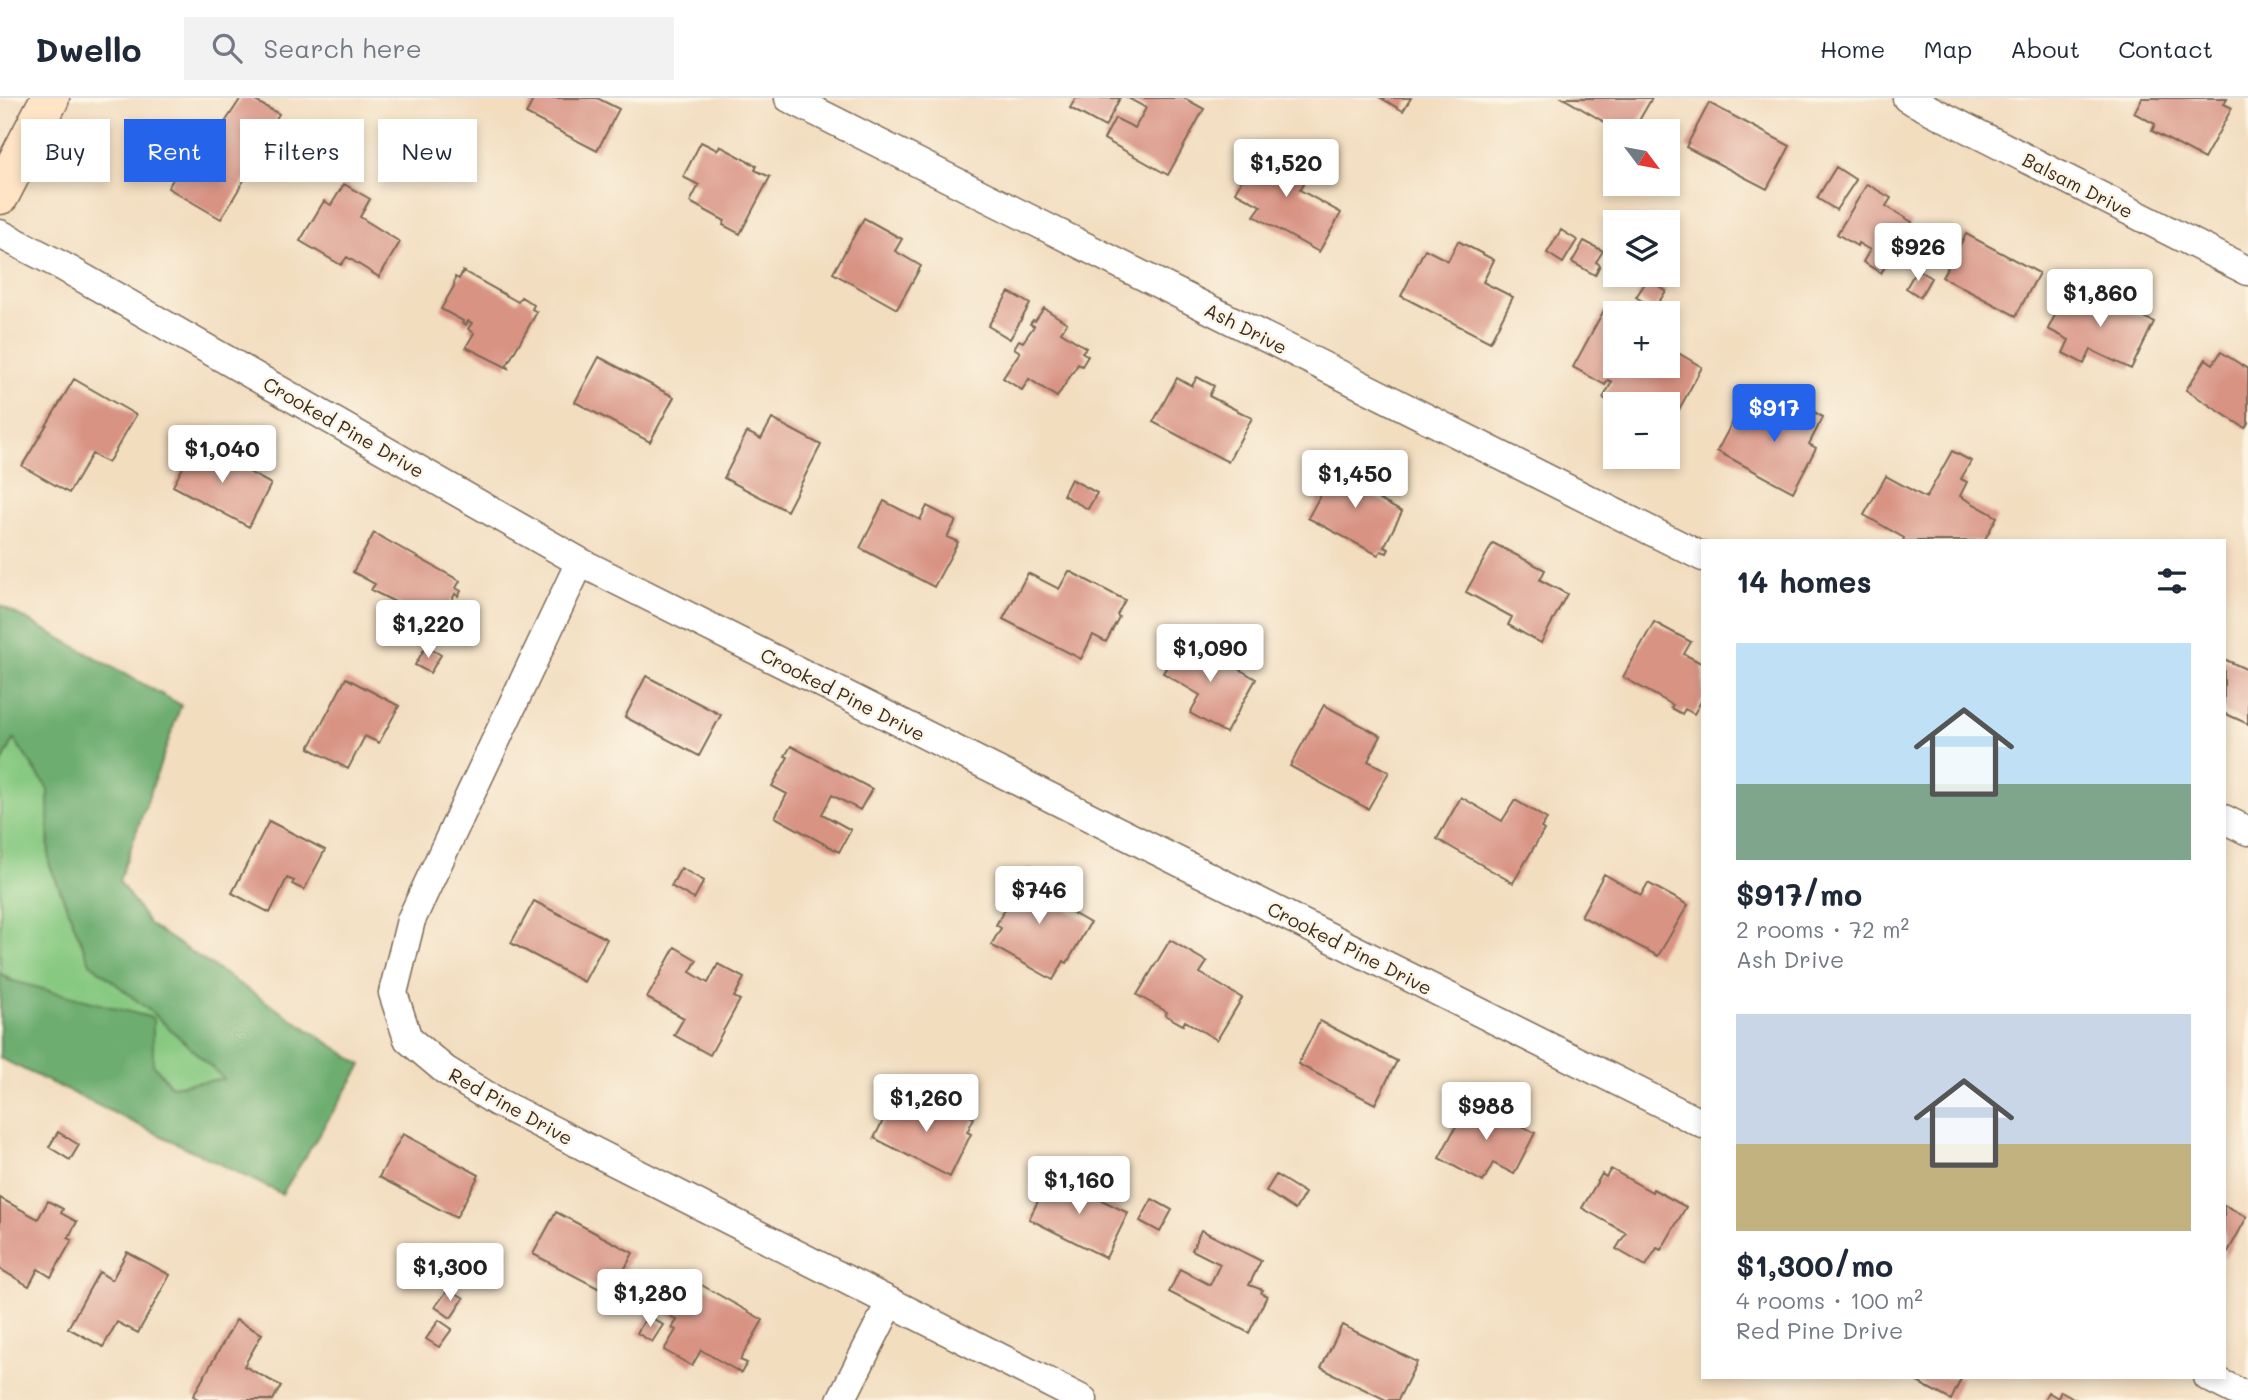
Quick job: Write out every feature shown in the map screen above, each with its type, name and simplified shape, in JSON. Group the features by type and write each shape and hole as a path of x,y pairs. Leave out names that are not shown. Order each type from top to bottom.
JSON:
{"main road":[{"path":"0,195 50,98"}],"street":[{"name":"Ash Drive","path":"789,98 1701,556"},
{"name":"Balsam Drive","path":"1907,98 2248,271"},
{"name":"Crooked Pine Drive","path":"0,234 62,265 580,562 1701,1123"},
{"name":"Red Pine Drive","path":"580,562 411,920 393,992 408,1039 445,1070 497,1102 1083,1400"},
{"path":"2226,820 2248,831"},
{"path":"841,1400 890,1303"},
{"path":"2212,1379 2248,1397"}],"green space":[{"path":"0,605 181,705 119,881 150,925 362,1065 282,1194 0,1058 0,973 9,980 153,1018 153,1064 171,1086 224,1079 156,1016 90,963 49,863 48,789 14,739 0,766"},
{"path":"14,739 48,789 49,863 90,963 156,1016 225,1079 171,1086 153,1064 0,973 0,766"}],"building":[{"path":"241,98 250,98 279,114 276,119 240,119 240,182 243,182 221,219 168,188 171,182 226,182 226,121"},
{"path":"534,98 597,98 619,109 597,151 526,114"},
{"path":"1076,98 1120,98 1105,127 1070,108"},
{"path":"1128,98 1184,98 1204,109 1168,175 1104,139 1115,118 1135,128 1146,108"},
{"path":"1381,98 1411,98 1403,111"},
{"path":"1563,98 1652,98 1640,119 1603,119 1603,121"},
{"path":"2142,98 2227,98 2224,104 2232,108 2204,159 2152,131 2155,124 2134,113"},
{"path":"1709,103 1790,146 1767,189 1686,147"},
{"path":"701,142 717,150 720,146 757,166 755,170 770,177 740,234 723,225 725,221 690,202 699,185 683,177"},
{"path":"1263,142 1296,160 1291,169 1307,177 1300,190 1341,213 1319,252 1254,216 1261,206 1235,192"},
{"path":"1836,167 1856,180 1836,210 1817,198"},
{"path":"344,184 370,199 360,217 400,242 379,277 347,257 341,265 300,241 324,201 331,205"},
{"path":"1867,184 1891,198 1886,206 1912,222 1881,273 1863,262 1870,250 1837,234"},
{"path":"864,218 902,239 895,251 921,266 897,309 833,273"},
{"path":"1561,230 1577,240 1563,263 1547,253"},
{"path":"1966,234 2039,273 2016,316 1942,277"},
{"path":"1458,241 1494,260 1483,282 1513,297 1490,342 1401,296 1425,249 1448,261"},
{"path":"1584,241 1603,251 1596,262 1600,265 1595,275 1572,262"},
{"path":"1917,269 1931,278 1920,297 1906,288"},
{"path":"463,271 518,302 521,297 534,305 532,309 537,312 507,365 508,368 466,347 474,333 468,329 472,323 468,321 466,325 441,309 454,286 455,277 459,279"},
{"path":"1643,287 1660,287 1666,291 1659,301 1642,301 1636,297"},
{"path":"2067,291 2087,301 2092,292 2154,322 2131,369 2091,350 2084,364 2063,353 2069,340 2048,329"},
{"path":"1009,292 1030,304 1010,339 988,326"},
{"path":"1044,308 1067,323 1061,332 1086,348 1082,352 1088,356 1082,366 1078,364 1057,397 1029,379 1022,390 1003,378 1020,352 1014,348 1019,340 1023,342 1034,326 1030,324"},
{"path":"1603,312 1603,378 1680,378 1680,354 1702,367 1680,408 1680,392 1606,392 1612,382 1608,380 1605,385 1573,367"},
{"path":"2221,352 2248,369 2248,423 2245,428 2186,390 2206,359 2213,364"},
{"path":"599,357 674,397 650,442 575,402"},
{"path":"1197,377 1214,386 1209,396 1252,418 1228,462 1153,422 1177,378 1192,386"},
{"path":"74,379 136,415 108,463 92,454 69,493 22,466"},
{"path":"1792,400 1823,417 1809,444 1816,448 1793,492 1717,451 1740,408 1777,428"},
{"path":"772,419 821,445 787,511 724,478 747,432 761,439"},
{"path":"196,443 271,484 249,527 173,486"},
{"path":"1952,451 1971,461 1961,479 1967,482 1960,496 1997,517 1985,539 1904,539 1864,515 1886,476 1926,498"},
{"path":"1338,462 1376,482 1369,494 1402,512 1384,547 1389,549 1387,553 1381,551 1378,555 1308,518"},
{"path":"1071,479 1097,493 1088,509 1063,495"},
{"path":"884,501 920,520 927,506 956,521 947,537 958,542 934,587 860,548"},
{"path":"374,533 460,581 456,588 461,591 458,596 455,594 439,624 371,590 375,584 353,572"},
{"path":"1493,543 1545,570 1540,580 1567,594 1541,643 1508,625 1512,617 1466,592"},
{"path":"1069,571 1125,600 1106,642 1093,635 1081,659 1003,619 1028,573 1059,589"},
{"path":"1654,622 1691,642 1684,654 1701,663 1701,702 1694,714 1685,709 1682,714 1671,708 1673,705 1623,677"},
{"path":"1184,637 1256,679 1226,733 1190,713 1200,695 1163,673"},
{"path":"426,646 441,655 430,673 415,665"},
{"path":"2226,660 2248,670 2248,724 2226,714"},
{"path":"646,676 721,715 699,756 625,717"},
{"path":"346,678 399,706 379,743 365,736 348,769 309,748"},
{"path":"1324,705 1381,736 1368,761 1389,772 1368,809 1290,766"},
{"path":"791,746 872,789 860,810 832,795 822,814 851,830 839,852 775,817 787,794 772,786"},
{"path":"1461,797 1502,821 1515,800 1547,819 1541,828 1544,830 1513,883 1437,839"},
{"path":"269,821 325,850 304,890 287,878 270,913 232,893"},
{"path":"1029,867 1064,887 1054,905 1090,923 1067,963 1064,961 1053,980 991,945 1001,928 996,925"},
{"path":"681,868 704,881 694,899 671,886"},
{"path":"1604,874 1641,895 1648,883 1688,905 1658,956 1581,916"},
{"path":"534,901 607,939 584,982 511,943"},
{"path":"1170,940 1207,962 1200,973 1242,998 1217,1040 1185,1021 1183,1025 1165,1015 1167,1012 1137,995"},
{"path":"675,947 697,960 690,972 708,983 718,964 744,978 734,997 740,1000 710,1055 674,1035 684,1018 647,998"},
{"path":"1320,1021 1397,1061 1375,1104 1298,1064"},
{"path":"896,1095 938,1116 945,1103 974,1118 967,1132 971,1134 950,1177 874,1138"},
{"path":"1471,1098 1535,1133 1514,1174 1493,1163 1483,1182 1439,1158"},
{"path":"58,1132 79,1145 70,1160 49,1147"},
{"path":"403,1134 479,1175 456,1218 379,1177"},
{"path":"1611,1169 1686,1207 1661,1250 1657,1248 1646,1266 1616,1249 1626,1233 1582,1208 1602,1174 1606,1177"},
{"path":"1051,1175 1128,1213 1106,1258 1029,1219"},
{"path":"1276,1175 1305,1193 1295,1210 1266,1191"},
{"path":"0,1198 38,1219 48,1201 63,1209 61,1213 77,1222 68,1238 72,1240 51,1277 38,1269 29,1286 0,1269"},
{"path":"1152,1199 1172,1210 1160,1232 1140,1221"},
{"path":"2226,1206 2247,1217 2226,1255"},
{"path":"556,1212 633,1253 611,1295 533,1254"},
{"path":"1201,1230 1261,1261 1249,1285 1263,1290 1261,1293 1267,1296 1249,1333 1169,1292 1180,1269 1210,1285 1220,1264 1192,1250"},
{"path":"127,1252 170,1275 138,1333 117,1322 103,1347 68,1328 99,1272 112,1280"},
{"path":"678,1283 693,1292 698,1283 763,1320 740,1360 747,1363 741,1373 701,1350 692,1366 664,1350 676,1330 672,1328 677,1320 662,1311"},
{"path":"451,1290 464,1298 451,1318 435,1307 447,1291 450,1293"},
{"path":"648,1315 663,1325 652,1342 637,1333"},
{"path":"236,1320 262,1334 244,1366 281,1386 273,1400 200,1400 193,1396"},
{"path":"439,1320 452,1329 439,1347 426,1339"},
{"path":"1342,1325 1417,1362 1398,1400 1386,1400 1321,1368"},
{"path":"1912,1379 1961,1379 1951,1400"},
{"path":"2061,1391 2077,1400 2044,1400 2048,1392 2058,1398"}]}
